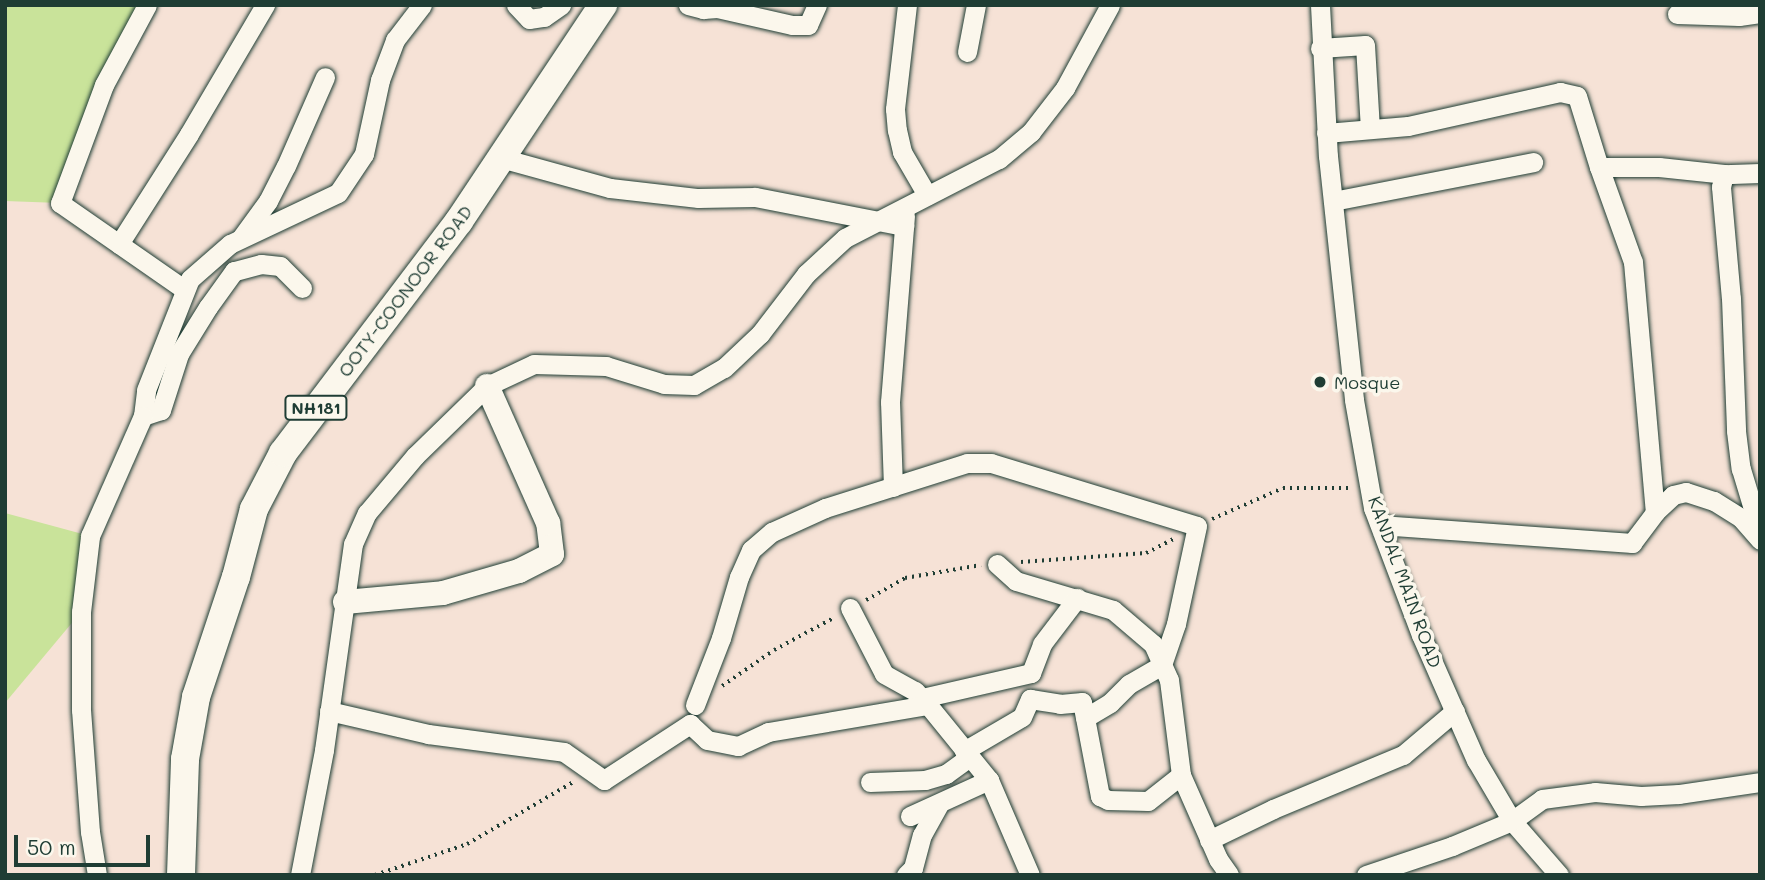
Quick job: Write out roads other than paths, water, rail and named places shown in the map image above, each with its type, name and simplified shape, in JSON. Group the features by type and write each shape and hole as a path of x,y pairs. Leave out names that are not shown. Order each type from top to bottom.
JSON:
{"highway":[{"name":"OOTY-COONOOR ROAD","path":"181,875 185,759 196,697 236,577 254,509 283,453 458,222 603,5"}],"main road":[{"path":"345,602 443,593 519,571 552,554 548,523 487,386"}],"street":[{"path":"147,5 104,85 60,203 185,290"},
{"path":"119,244 189,134 265,5"},
{"path":"97,875 90,832 81,710 82,612 90,536 143,416 146,390 190,279 230,244 338,193 364,154 380,80 395,40 422,5"},
{"path":"516,5 529,19 544,17 561,5"},
{"path":"688,5 692,8 717,8 792,25 808,25 817,5"},
{"path":"907,5 895,109 897,131 902,152 927,195"},
{"path":"967,52 976,5"},
{"path":"300,875 329,711 353,544 367,513 415,456 487,386 534,363 606,366 664,384 694,385 724,368 760,334 806,274 845,238 999,159 1031,132 1065,88 1110,5"},
{"name":"KANDAL MAIN ROAD","path":"1320,5 1320,48 1333,201 1354,400 1373,508 1421,635 1476,760 1512,821 1559,875"},
{"path":"1677,14 1739,16 1760,13"},
{"path":"1320,48 1365,45 1370,129"},
{"path":"241,239 268,201 325,77"},
{"path":"1326,133 1408,126 1560,92 1577,96 1633,262 1655,512"},
{"path":"501,158 610,188 698,198 755,197 904,226"},
{"path":"1333,201 1533,162"},
{"path":"1599,167 1659,167 1724,174 1760,173"},
{"path":"1724,174 1721,206 1731,298 1736,431 1741,469 1760,531"},
{"path":"893,487 890,402 907,204"},
{"path":"143,416 161,410 179,355 234,271 261,264 279,265 302,288"},
{"path":"695,705 751,550 772,532 803,517 967,463 990,463 1198,526 1176,624 1162,665 1129,684 1110,703 1085,718"},
{"path":"1380,525 1632,543 1655,512 1673,495 1686,492 1714,501 1741,518 1760,540"},
{"path":"997,564 1016,581 1113,610 1153,644 1169,680 1181,775 1209,840 1229,875"},
{"path":"329,711 428,734 564,752 604,780 690,724 707,740 738,746 768,732 925,701 1031,673 1041,644 1077,598"},
{"path":"850,608 884,674 925,701 989,780 1030,875"},
{"path":"870,782 946,774 966,754 1022,717 1030,699 1060,704 1082,702 1100,796 1108,800 1148,801 1181,775"},
{"path":"1209,840 1273,809 1404,755 1455,711"},
{"path":"910,816 989,780"},
{"path":"1366,875 1452,846 1512,821 1542,799 1569,793 1654,795 1760,782"},
{"path":"906,875 913,868 922,835 939,804"}],"place":[{"name":"Mosque","path":"1320,382"}]}
